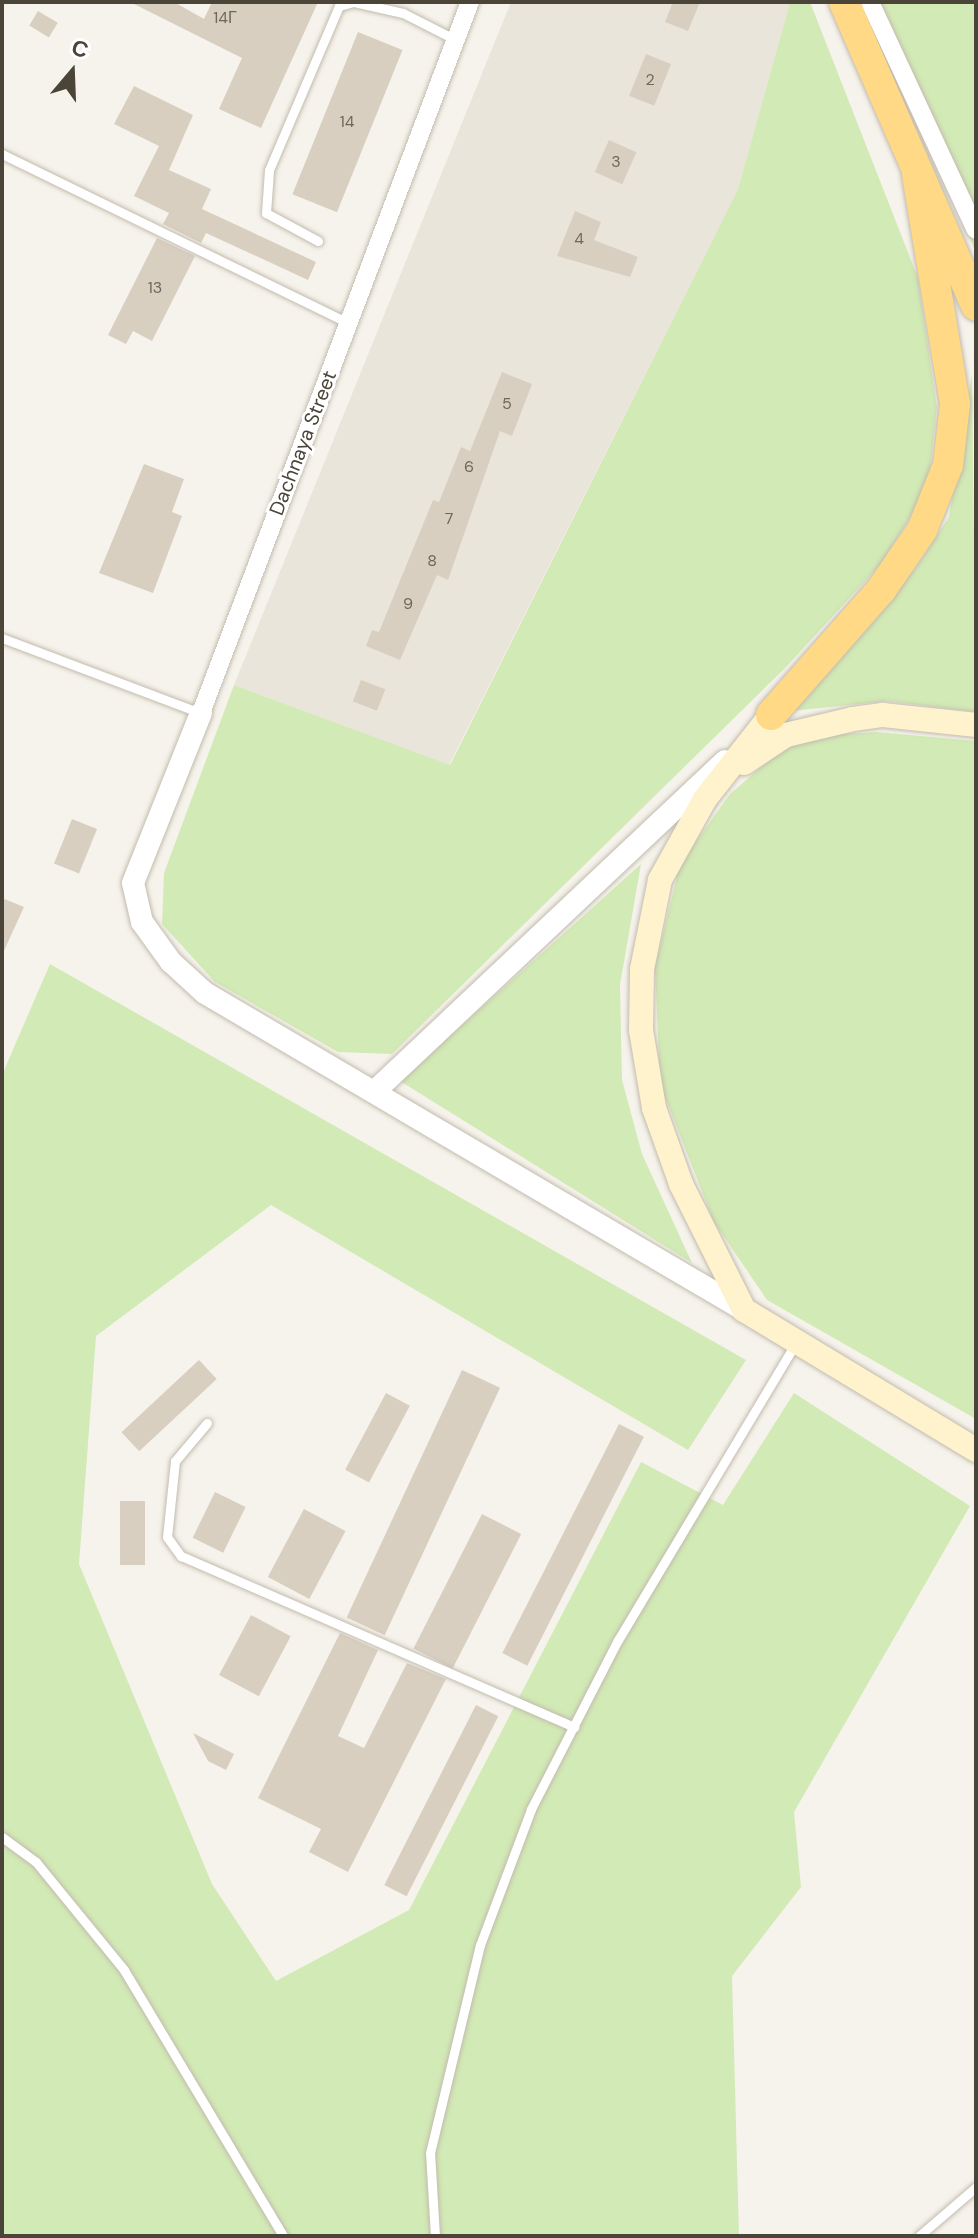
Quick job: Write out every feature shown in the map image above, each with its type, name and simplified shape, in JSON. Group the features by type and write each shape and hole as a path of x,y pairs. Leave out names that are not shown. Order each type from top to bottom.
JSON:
{"highway":[{"path":"844,2 976,306"},
{"path":"771,715 881,590 922,530 948,465 955,404 917,175"}],"main road":[{"path":"771,715 705,799 660,880 642,969 641,1030 654,1108 681,1184 744,1310 976,1450"},
{"path":"726,776 813,725 883,715 976,725"}],"street":[{"name":"Dachnaya Street","path":"375,1091 205,993 142,922 133,883 201,713 470,2"},
{"path":"870,2 976,230"},
{"path":"744,1310 375,1091 636,847 771,715"},
{"path":"636,847 705,799"}],"lane":[{"path":"318,241 266,213 269,170 339,6 354,2 403,13 456,40"},
{"path":"2,154 349,323"},
{"path":"2,638 201,713"},
{"path":"435,2236 430,2153 480,1945 531,1809 574,1727 796,1343"},
{"path":"207,1423 175,1461 167,1537 181,1556 574,1727"},
{"path":"2,1837 36,1862 124,1970 283,2236"},
{"path":"919,2236 976,2187"}],"shaded area":[{"path":"511,2 790,2 738,189 449,765 234,685"}],"green space":[{"path":"790,2 810,2 918,278 937,407 928,489 880,565 785,668 392,1054 338,1052 215,982 162,924 164,873 234,685 450,765 738,189"},
{"path":"869,2 976,2 976,253"},
{"path":"972,374 976,712 887,701 791,711 915,569 949,517"},
{"path":"876,732 976,741 976,1419 767,1300 714,1222 660,1084 655,967 680,864 730,794 780,751 827,735"},
{"path":"641,864 620,985 622,1080 642,1154 692,1263 400,1081"},
{"path":"50,964 746,1360 688,1450 271,1205 96,1336 79,1564 212,1884 276,1981 409,1910 641,1462 723,1505 794,1393 970,1506 794,1812 801,1887 732,1976 739,2236 2,2236 2,1075"}],"building":[{"path":"130,2 174,2 204,19 212,2 318,2 261,128 219,109 242,58"},
{"path":"673,2 700,2 688,31 665,22"},
{"path":"38,11 58,23 49,37 29,26"},
{"path":"358,32 403,50 337,212 292,194"},
{"path":"646,54 671,64 654,106 629,96"},
{"path":"134,86 193,115 169,170 211,189 202,209 316,262 308,280 206,233 201,243 163,224 169,213 134,196 159,146 114,124"},
{"path":"609,140 636,152 622,184 595,172"},
{"path":"575,211 601,222 594,240 638,257 630,277 557,256"},
{"path":"157,238 195,256 152,341 133,331 126,344 108,335"},
{"path":"502,372 532,384 512,436 500,431 448,580 437,575 400,660 366,646 372,630 379,632 433,500 439,502 461,447 470,451"},
{"path":"144,464 184,479 172,512 182,516 153,593 99,573"},
{"path":"361,680 385,689 377,711 353,701"},
{"path":"72,819 97,829 79,874 54,864"},
{"path":"2,898 24,907 2,955"},
{"path":"199,1360 217,1379 139,1451 121,1432"},
{"path":"462,1370 500,1388 385,1635 347,1617"},
{"path":"386,1393 410,1406 369,1482 345,1470"},
{"path":"619,1424 644,1437 527,1666 502,1653"},
{"path":"215,1492 246,1507 223,1553 193,1538"},
{"path":"120,1501 145,1501 145,1565 120,1565"},
{"path":"304,1509 345,1531 309,1599 268,1577"},
{"path":"482,1514 521,1534 453,1669 413,1649"},
{"path":"251,1615 291,1636 259,1696 219,1675"},
{"path":"340,1633 378,1650 338,1736 364,1748 407,1663 446,1679 348,1872 309,1852 321,1829 258,1798"},
{"path":"476,1705 498,1716 407,1896 384,1885"},
{"path":"193,1733 234,1754 226,1770 208,1761"}]}
